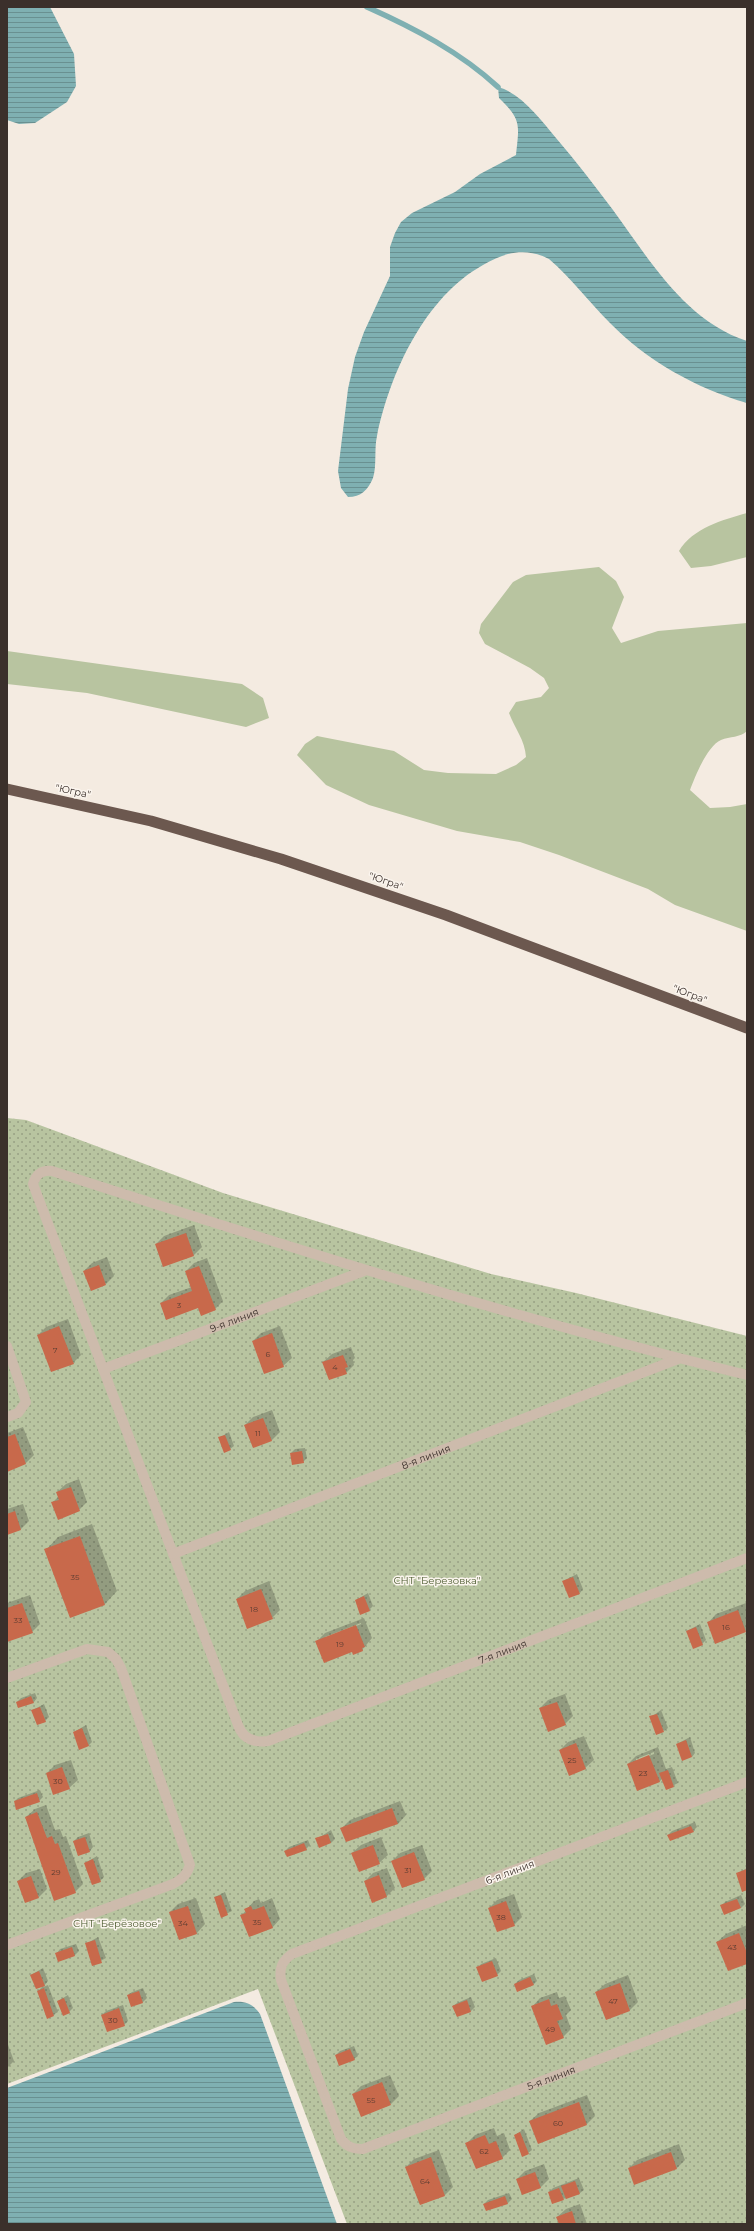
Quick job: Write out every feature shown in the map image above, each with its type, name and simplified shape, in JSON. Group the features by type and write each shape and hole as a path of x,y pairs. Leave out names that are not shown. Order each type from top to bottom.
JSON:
{"highway":[{"name":"\"Югра\"","path":"7,789 151,821 323,872 446,915 747,1028"}],"street":[{"path":"173,1554 33,1184 38,1174 44,1170 364,1271 678,1359 747,1375"},
{"name":"9-я линия","path":"103,1369 364,1271"},
{"path":"7,1346 25,1395 26,1402 18,1413 7,1417"},
{"name":"8-я линия","path":"173,1554 678,1359"},
{"name":"7-я линия","path":"173,1554 239,1729 249,1739 258,1742 268,1741 747,1558"},
{"path":"7,1678 86,1649 108,1652 116,1659 122,1668 189,1858 190,1865 188,1873 181,1880 173,1884 7,1945"},
{"name":"6-я линия","path":"354,2149 346,2145 341,2139 281,1980 280,1969 282,1963 292,1954 747,1782"},
{"name":"5-я линия","path":"354,2149 363,2149 747,2003"}],"green space":[{"path":"747,513 747,557 711,566 691,568 679,551 692,536 718,522"},
{"path":"599,567 616,581 624,597 612,628 621,643 658,631 747,623 747,731 741,735 724,739 716,743 702,762 690,790 710,808 747,804 747,931 675,905 648,889 559,855 520,842 457,831 369,805 326,785 297,755 305,744 317,736 394,751 424,770 448,773 496,774 516,765 526,757 524,745 509,713 516,702 541,697 549,688 544,678 530,668 485,644 479,633 481,624 513,582 526,575"},
{"path":"7,651 242,684 263,698 269,718 246,727 87,693 7,684"},
{"name":"СНТ \"Березовка\"","path":"7,1118 26,1120 223,1193 491,1274 576,1293 747,1336 747,2224 347,2224 258,1989 7,2084"}],"water":[{"path":"7,7 50,7 74,54 76,86 67,102 35,123 19,124 7,120"},
{"path":"498,87 515,95 523,101 571,155 655,268 687,304 705,319 725,332 747,341 747,403 710,390 673,372 656,361 610,323 565,274 549,259 540,255 524,252 507,254 483,265 462,279 444,296 427,317 413,339 391,387 377,436 373,478 364,492 357,496 348,497 341,488 338,471 348,389 355,357 364,332 390,276 390,247 395,233 401,222 412,213 455,192 480,174 516,155 518,137 517,124 512,112 499,98"},
{"path":"234,2002 249,2004 260,2014 337,2224 7,2224 7,2088"}],"building":[{"path":"186,1233 194,1256 163,1267 155,1244"},
{"path":"99,1265 106,1285 91,1291 83,1271"},
{"path":"199,1266 216,1310 201,1316 198,1308 166,1320 160,1303 192,1291 185,1271"},
{"path":"59,1326 74,1364 51,1372 37,1335"},
{"path":"272,1333 284,1367 264,1374 252,1341"},
{"path":"343,1355 348,1367 345,1368 347,1374 329,1380 322,1362"},
{"path":"263,1418 272,1441 253,1448 244,1425"},
{"path":"15,1434 26,1464 7,1472 7,1437"},
{"path":"225,1435 231,1450 224,1453 218,1437"},
{"path":"302,1451 304,1463 292,1465 290,1453"},
{"path":"71,1487 80,1511 58,1520 51,1502 59,1500 56,1492"},
{"path":"15,1511 21,1530 7,1535 7,1514"},
{"path":"80,1536 105,1605 70,1618 44,1549"},
{"path":"573,1577 580,1594 569,1598 562,1581"},
{"path":"261,1589 273,1619 247,1629 236,1599"},
{"path":"364,1596 370,1611 360,1615 355,1600"},
{"path":"22,1603 33,1633 7,1642 7,1608"},
{"path":"738,1610 746,1632 715,1644 707,1622"},
{"path":"356,1625 365,1647 362,1648 363,1651 353,1655 352,1652 324,1663 315,1641"},
{"path":"696,1627 703,1645 693,1649 686,1631"},
{"path":"31,1696 34,1703 18,1708 16,1702"},
{"path":"557,1702 566,1725 548,1732 539,1708"},
{"path":"40,1707 46,1722 37,1725 31,1710"},
{"path":"657,1714 664,1732 656,1735 649,1716"},
{"path":"82,1728 89,1746 79,1750 73,1732"},
{"path":"686,1740 692,1757 682,1761 676,1744"},
{"path":"576,1743 586,1769 569,1776 559,1750"},
{"path":"649,1755 660,1782 637,1791 627,1764"},
{"path":"62,1767 70,1789 53,1795 46,1773"},
{"path":"668,1770 674,1787 666,1790 659,1773"},
{"path":"37,1793 40,1802 16,1810 14,1801"},
{"path":"392,1808 398,1824 346,1842 340,1828"},
{"path":"37,1812 47,1838 52,1836 55,1844 58,1843 76,1893 54,1901 25,1817"},
{"path":"691,1826 694,1832 670,1841 667,1835"},
{"path":"328,1834 331,1843 319,1848 315,1838"},
{"path":"85,1837 90,1852 78,1856 73,1841"},
{"path":"304,1843 307,1850 287,1857 284,1851"},
{"path":"373,1845 380,1864 359,1872 351,1853"},
{"path":"414,1852 425,1880 402,1888 391,1861"},
{"path":"93,1859 101,1882 92,1885 84,1863"},
{"path":"747,1869 747,1890 742,1892 736,1873"},
{"path":"379,1875 387,1897 372,1903 364,1881"},
{"path":"31,1876 39,1898 25,1903 17,1881"},
{"path":"221,1895 228,1915 221,1918 214,1897"},
{"path":"737,1899 741,1908 724,1915 720,1905"},
{"path":"506,1901 515,1926 497,1932 488,1908"},
{"path":"188,1906 197,1934 179,1940 169,1912"},
{"path":"251,1906 253,1910 264,1906 273,1928 249,1937 240,1915 246,1913 244,1909"},
{"path":"739,1933 747,1953 747,1964 728,1971 716,1942"},
{"path":"95,1940 102,1963 92,1966 85,1943"},
{"path":"72,1947 75,1956 58,1962 55,1953"},
{"path":"492,1961 498,1976 482,1982 476,1967"},
{"path":"39,1971 45,1986 36,1989 30,1975"},
{"path":"530,1977 534,1985 517,1992 514,1984"},
{"path":"620,1983 630,2011 606,2020 595,1992"},
{"path":"44,1988 54,2016 47,2019 37,1991"},
{"path":"139,1991 143,2003 131,2007 127,1995"},
{"path":"64,1998 70,2013 63,2016 57,2001"},
{"path":"549,1999 551,2006 557,2004 563,2019 557,2021 564,2038 546,2045 531,2006"},
{"path":"467,2000 471,2012 457,2017 452,2006"},
{"path":"119,2008 125,2026 107,2032 101,2015"},
{"path":"350,2049 355,2060 339,2066 335,2055"},
{"path":"382,2082 391,2105 361,2117 352,2094"},
{"path":"579,2102 587,2125 538,2144 529,2121"},
{"path":"520,2132 529,2154 522,2157 514,2135"},
{"path":"485,2135 489,2144 496,2141 503,2159 476,2169 465,2143"},
{"path":"671,2152 677,2169 634,2185 628,2168"},
{"path":"431,2157 445,2196 420,2205 405,2167"},
{"path":"535,2172 541,2188 522,2195 516,2179"},
{"path":"575,2181 580,2194 566,2199 561,2186"},
{"path":"559,2188 564,2200 552,2204 548,2192"},
{"path":"505,2196 508,2204 486,2211 483,2204"},
{"path":"572,2211 576,2224 559,2224 556,2217"}],"waterway":[{"path":"367,7 402,23 436,42 468,63 498,87"}],"park label":[{"name":"СНТ \"Берёзовое\"","path":"117,1923"}]}
